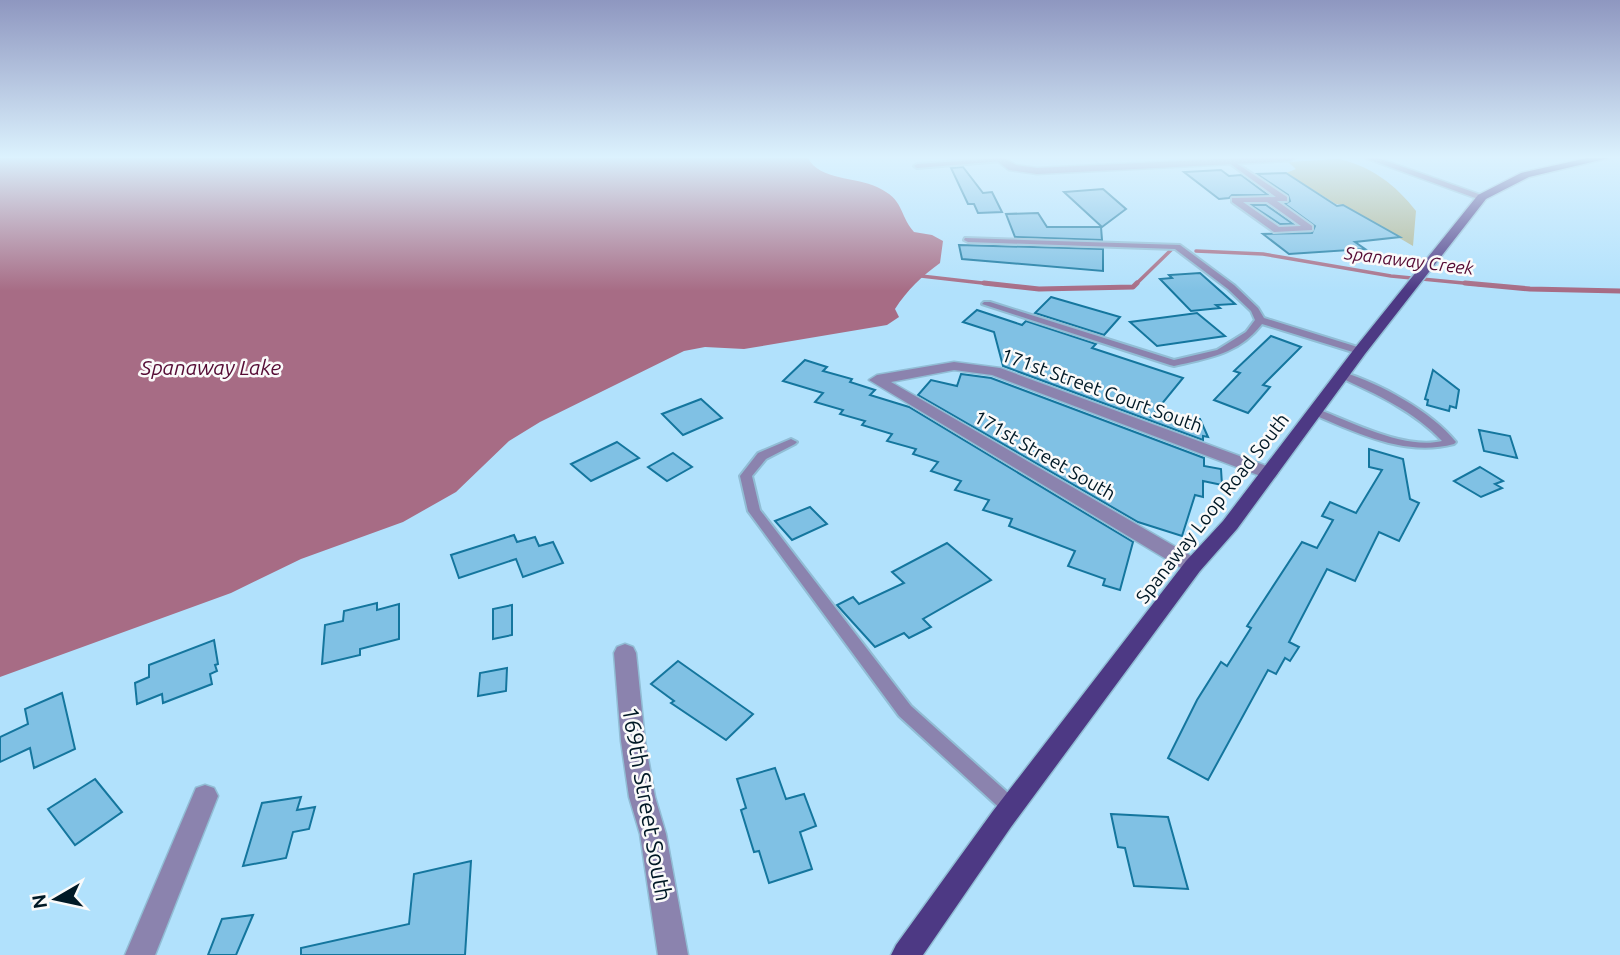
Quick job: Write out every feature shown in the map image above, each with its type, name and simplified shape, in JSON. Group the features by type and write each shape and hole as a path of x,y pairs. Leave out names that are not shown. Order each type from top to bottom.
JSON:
{"main road":[{"name":"Spanaway Loop Road South","path":"906,955 1011,807 1193,566 1230,525 1360,351 1478,203"}],"street":[{"name":"171st Street Court South","path":"877,380 954,366 995,371 1269,473"},
{"name":"171st Street South","path":"877,380 1193,566"},
{"name":"169th Street South","path":"625,653 633,741 642,797 653,834 673,955"},
{"path":"139,955 205,796"}],"lane":[{"path":"1239,203 1277,230 1309,228 1272,203"},
{"path":"968,240 1177,247 1231,287 1255,310 1261,320 1360,351"},
{"path":"987,304 1174,363 1220,352 1249,334 1261,320"},
{"path":"1316,412 1398,442 1440,447 1450,442 1439,429 1383,393 1343,375"},
{"path":"791,442 762,456 746,476 754,511 905,711 1011,807"}],"green space":[{"path":"1334,203 1409,203 1416,211 1413,246 1343,205"}],"water":[{"name":"Spanaway Lake","path":"0,203 897,203 914,232 932,235 943,241 940,263 910,290 895,309 899,317 887,325 744,349 705,347 684,351 540,422 509,441 456,492 403,522 301,559 231,593 0,677"}],"building":[{"path":"997,203 1002,212 978,213 974,204 968,204"},
{"path":"1075,203 1119,203 1126,209 1102,227"},
{"path":"1332,203 1337,206 1343,205 1400,237 1355,242 1365,249 1289,254 1263,234 1312,233 1315,226 1285,204"},
{"path":"1251,205 1266,205 1293,224 1280,224"},
{"path":"1038,213 1047,227 1101,227 1102,240 1015,237 1006,214"},
{"path":"959,245 1103,249 1103,271 962,259"},
{"path":"1200,273 1235,304 1191,311 1160,279 1172,278 1169,275"},
{"path":"1051,297 1120,317 1104,335 1035,313"},
{"path":"977,310 1022,325 1026,321 1096,344 1092,348 1183,378 1151,417 1200,419 1208,437 1203,436 1203,440 1003,366 994,332 963,322"},
{"path":"1197,313 1225,336 1157,346 1130,322"},
{"path":"1271,336 1301,347 1263,385 1270,387 1248,413 1214,400 1240,373 1234,371"},
{"path":"805,360 827,367 823,371 852,379 850,382 875,390 870,395 909,407 1133,542 1120,590 1103,585 1105,579 1068,566 1075,551 1009,526 1012,519 983,510 989,500 955,490 961,481 931,471 938,462 913,454 916,449 887,441 892,434 862,425 865,421 840,414 843,410 815,402 823,393 783,381"},
{"path":"1433,370 1459,390 1456,408 1450,406 1449,411 1427,405 1428,400 1425,399"},
{"path":"961,374 991,378 1204,458 1204,466 1221,469 1222,485 1203,481 1203,497 1195,495 1182,536 1138,522 918,395 931,380 957,386"},
{"path":"701,399 722,418 683,435 662,414"},
{"path":"1479,430 1510,436 1517,458 1484,451"},
{"path":"617,442 639,458 591,481 571,464"},
{"path":"1369,449 1403,459 1410,499 1419,503 1399,541 1379,532 1355,581 1327,569 1289,642 1299,647 1290,661 1285,658 1276,674 1268,670 1208,780 1168,758 1197,700 1221,662 1227,666 1251,628 1247,626 1302,542 1317,548 1333,520 1322,516 1330,502 1356,513 1382,470 1369,467"},
{"path":"673,453 692,467 667,481 648,467"},
{"path":"1480,467 1503,481 1495,484 1502,488 1481,497 1454,481"},
{"path":"810,507 827,524 792,540 775,521"},
{"path":"514,535 517,542 535,537 539,546 553,542 563,563 523,577 516,559 459,578 451,555"},
{"path":"947,543 991,580 923,619 931,627 909,638 904,633 875,647 837,605 853,597 859,604 904,583 892,572"},
{"path":"377,603 377,610 399,604 399,639 360,649 360,655 322,664 325,625 343,621 344,611"},
{"path":"512,605 512,635 493,639 493,609"},
{"path":"214,640 218,664 215,665 217,671 210,674 212,684 163,703 162,694 137,704 135,683 149,677 149,665"},
{"path":"678,661 753,714 726,740 671,703 674,701 651,684"},
{"path":"507,668 506,691 478,696 480,673"},
{"path":"62,693 75,749 34,768 30,748 0,762 0,737 28,724 25,709"},
{"path":"775,768 786,799 804,794 816,826 800,832 812,869 769,883 759,851 754,852 741,810 746,808 737,779"},
{"path":"95,779 122,812 75,845 48,809"},
{"path":"301,797 297,810 315,807 309,829 293,832 286,858 243,866 262,803"},
{"path":"1111,814 1168,817 1188,889 1134,886 1125,848 1118,847"},
{"path":"471,861 465,955 301,955 301,948 409,924 414,874"},
{"path":"253,915 236,955 208,955 222,919"}],"waterway":[{"name":"Spanaway Creek","path":"1135,285 1171,250"},
{"name":"Spanaway Creek","path":"1196,251 1263,254 1391,276 1484,285"},
{"name":"Spanaway Creek","path":"921,276 1000,285"},
{"name":"Spanaway Creek","path":"984,283 1039,289 1135,285"},
{"name":"Spanaway Creek","path":"1465,283 1530,289 1620,291"}]}
